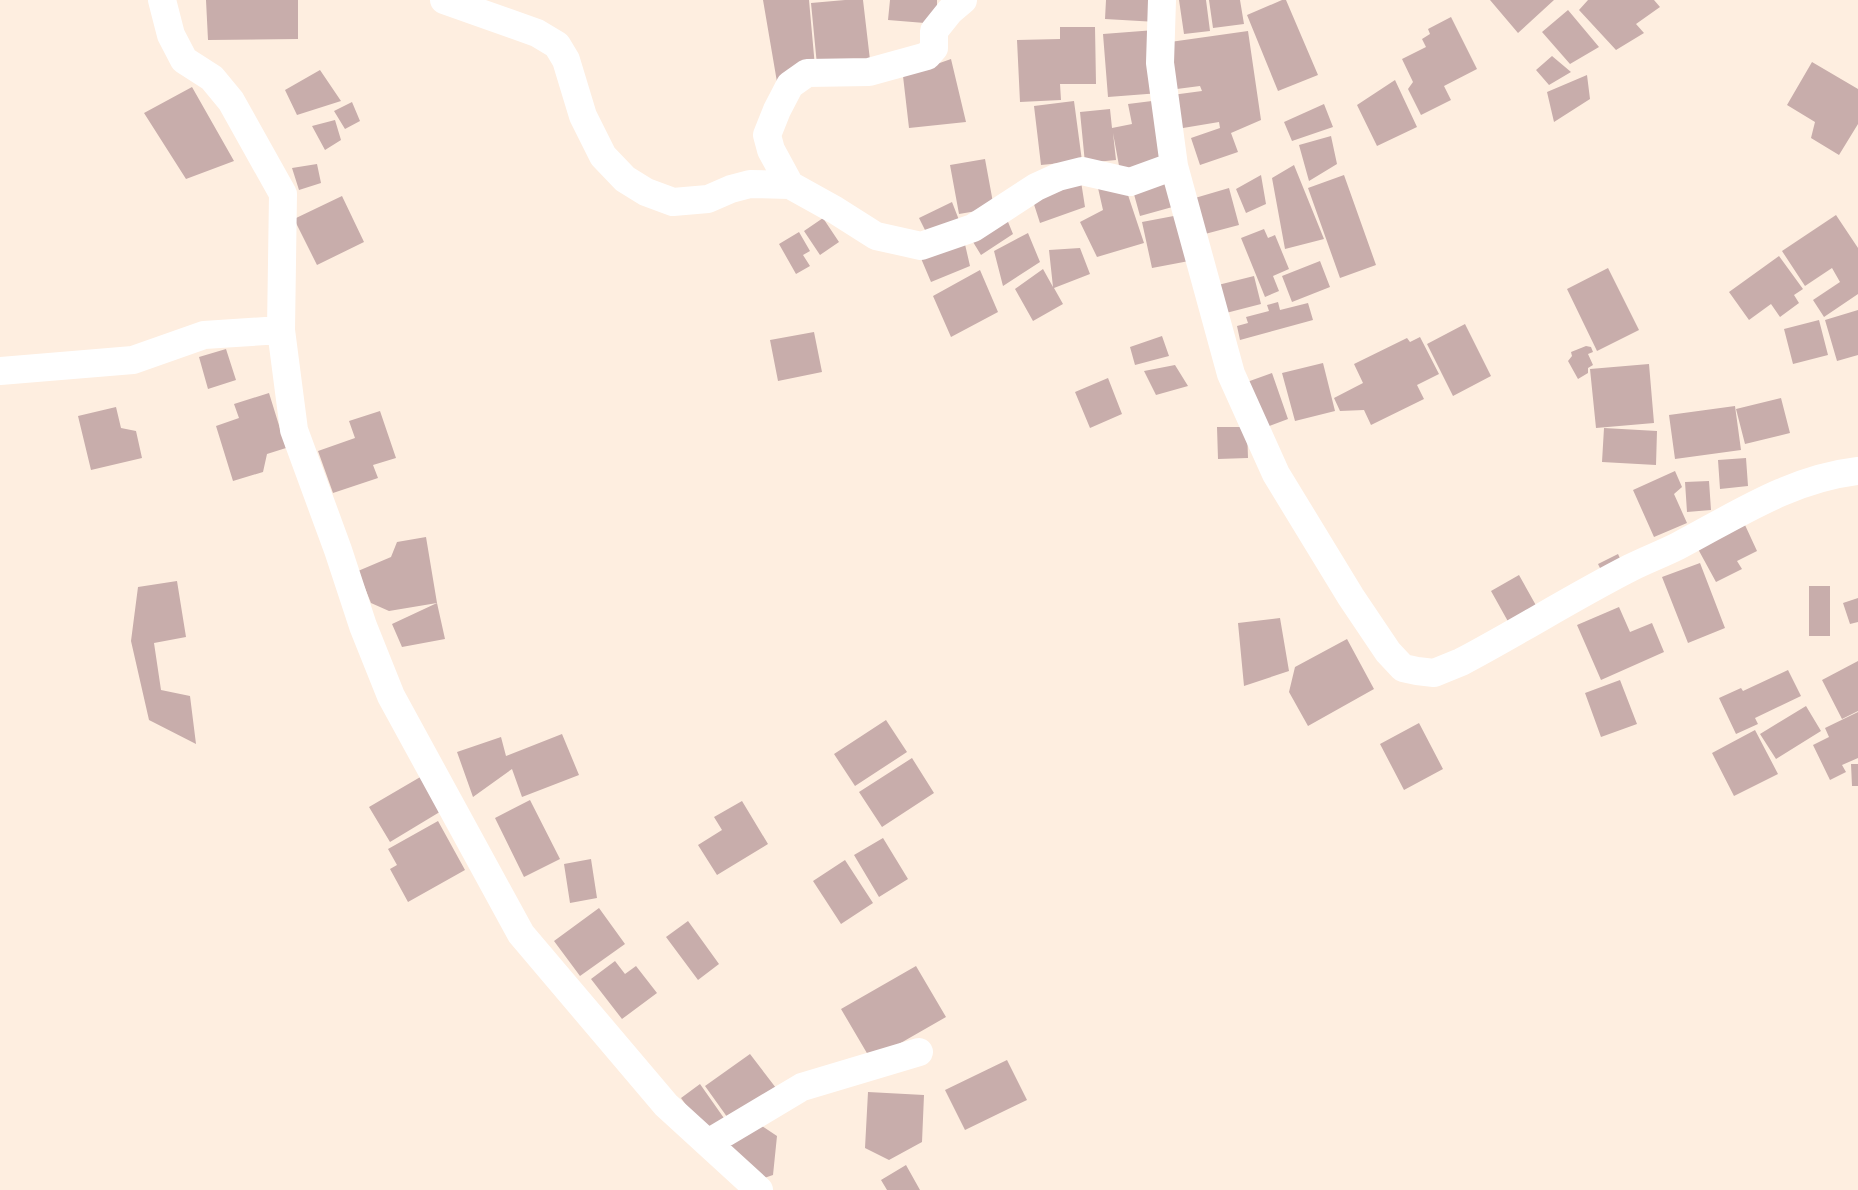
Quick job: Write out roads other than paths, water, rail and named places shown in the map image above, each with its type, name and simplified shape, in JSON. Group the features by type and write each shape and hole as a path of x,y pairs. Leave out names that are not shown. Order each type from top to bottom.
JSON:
{"street":[{"path":"162,0 171,35 184,60 212,78 230,101 283,194 280,330 294,430 338,550 363,626 391,696 521,934 666,1105 759,1190"},
{"path":"444,0 537,33 557,46 566,60 583,116 603,156 625,179 646,192 673,202 708,198 750,184 790,185 876,236 922,246 973,228 1036,187 1058,177 1082,171 1130,182 1174,166"},
{"path":"790,185 771,150 767,136 777,110 790,85 807,73 869,72 926,56 934,48 934,31 950,11 964,0"},
{"path":"1162,0 1160,63 1174,166 1235,384 1276,474 1351,597 1388,652 1403,668 1434,673 1461,662 1629,568 1677,546 1750,505 1793,486 1834,474 1858,471"},
{"path":"0,371 134,360 204,335 280,330"},
{"path":"708,1143 802,1087 919,1052"}]}
